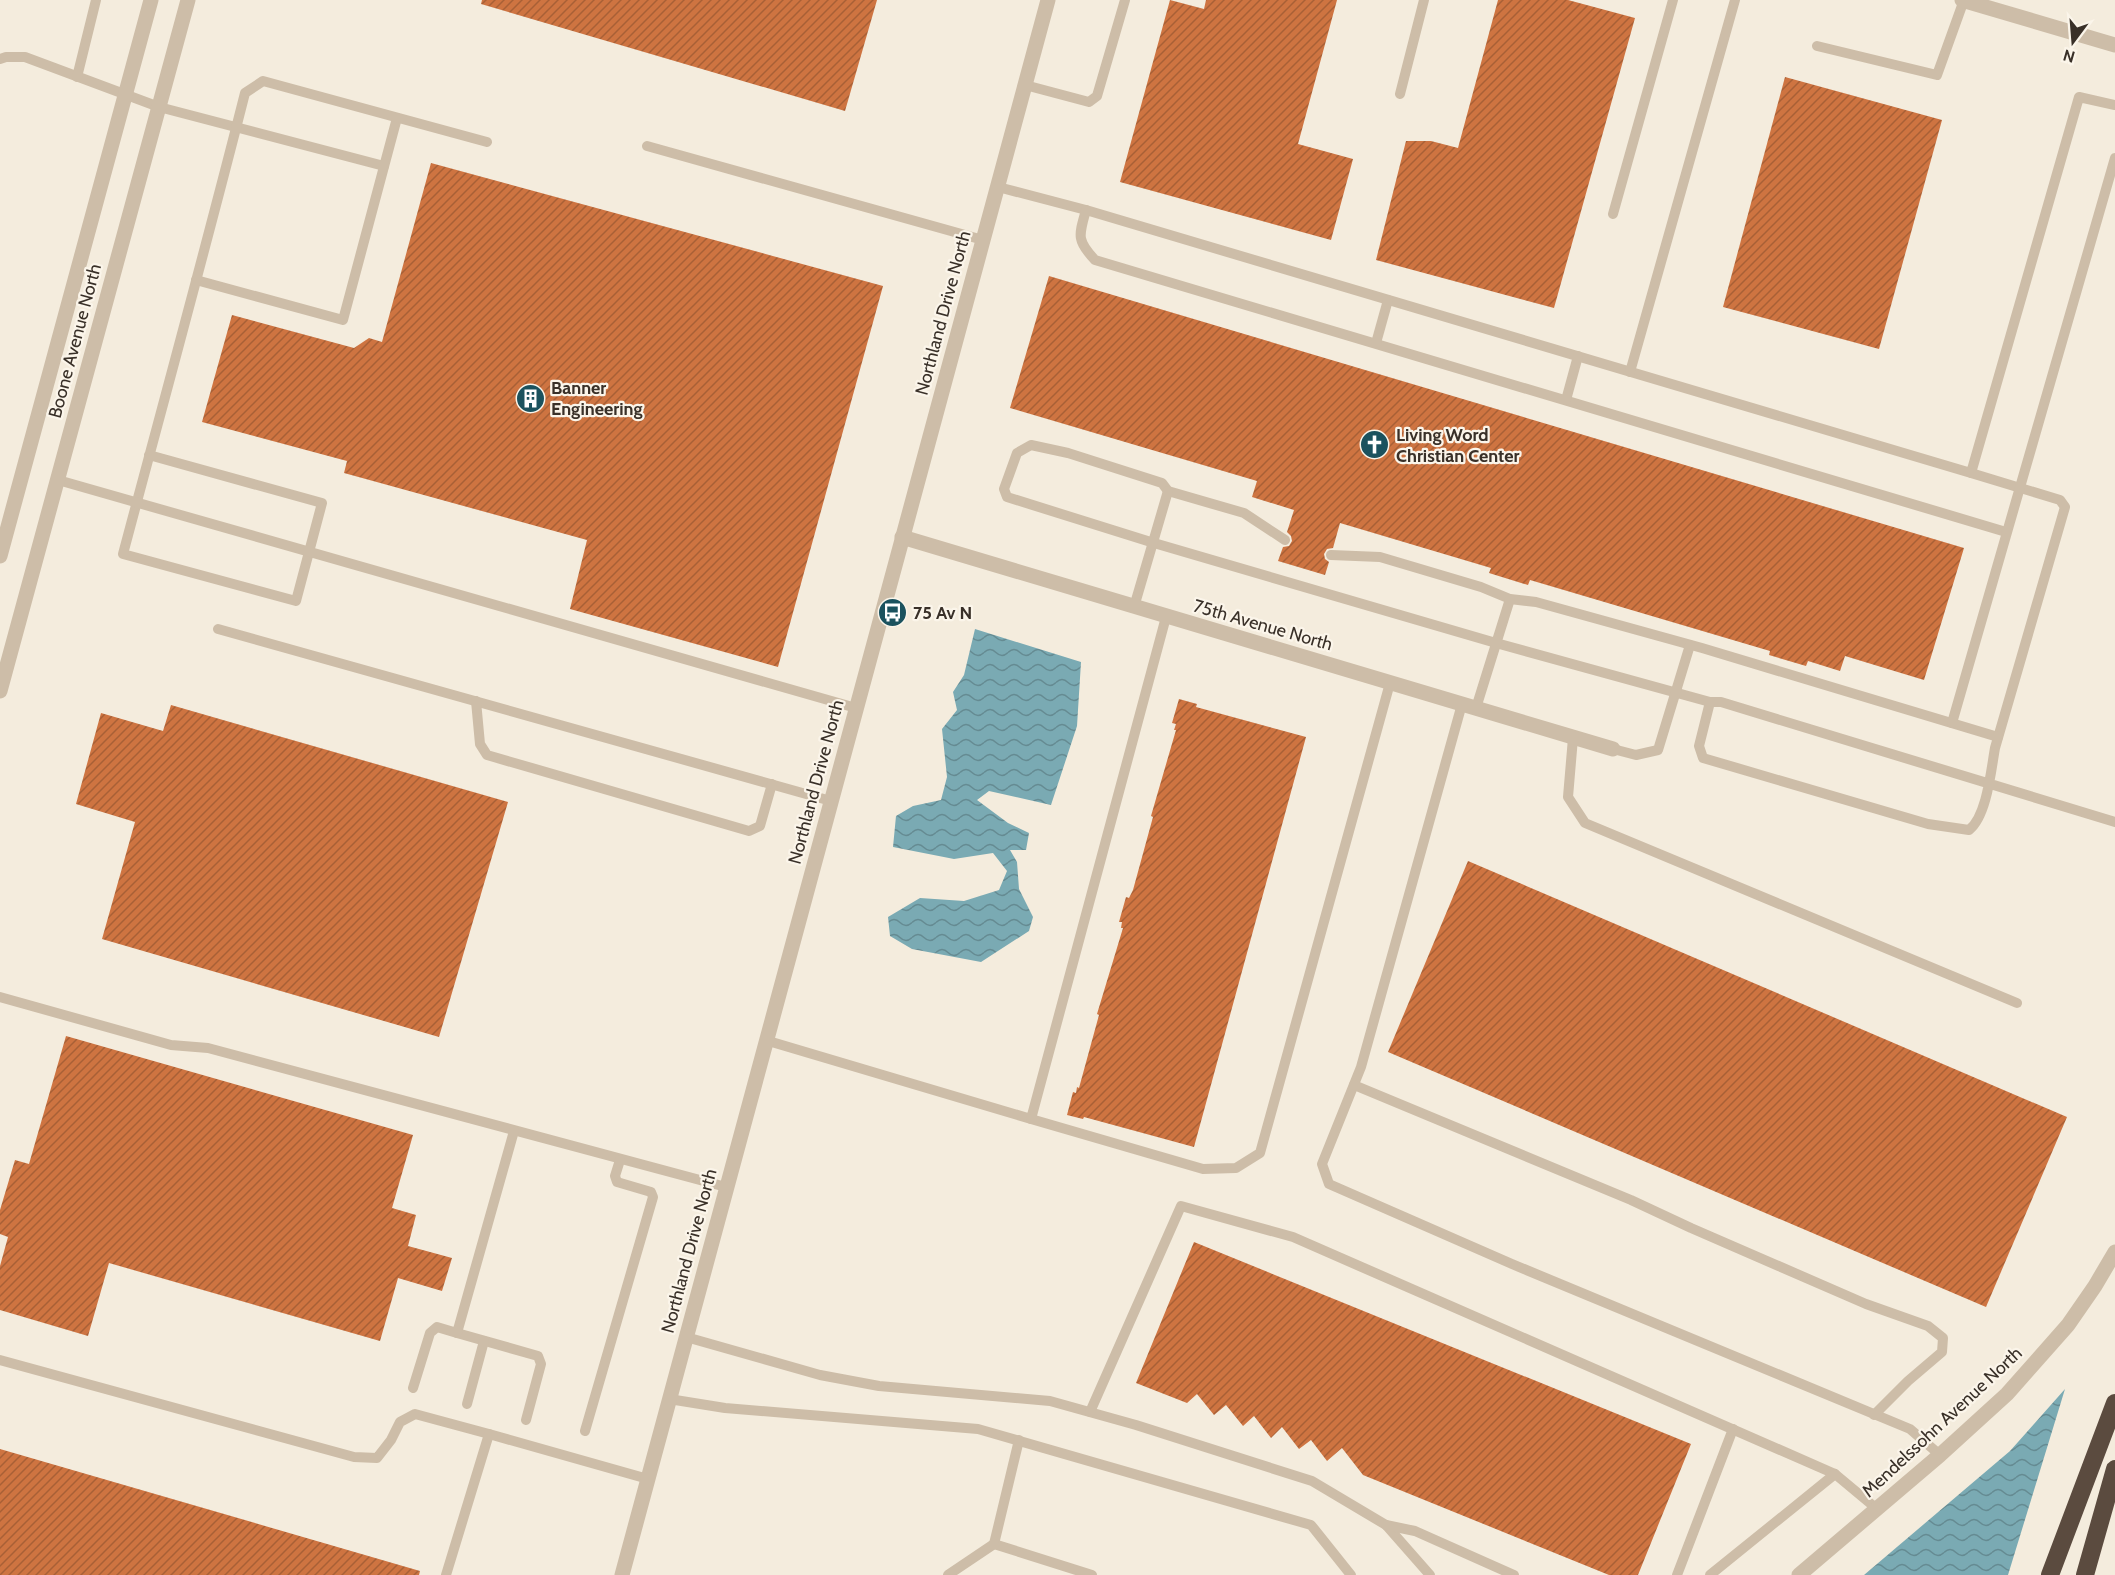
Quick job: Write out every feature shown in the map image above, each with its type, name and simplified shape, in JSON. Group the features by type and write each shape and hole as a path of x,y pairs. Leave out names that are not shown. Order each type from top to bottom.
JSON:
{"highway":[{"path":"2050,1575 2115,1403"},
{"path":"2085,1575 2115,1469"}],"street":[{"name":"Boone Avenue North","path":"0,556 3,533 151,0"},
{"name":"Boone Avenue North","path":"0,691 188,0"},
{"name":"Northland Drive North","path":"622,1575 1048,0"},
{"path":"1963,0 2115,45"},
{"name":"75th Avenue North","path":"902,537 1613,749"},
{"name":"Mendelssohn Avenue North","path":"1799,1575 1940,1455 2007,1394 2075,1316 2115,1252"}],"lane":[{"path":"77,77 96,0"},
{"path":"1025,85 1089,102 1097,96 1125,0"},
{"path":"1400,94 1424,0"},
{"path":"1613,214 1673,0"},
{"path":"1630,372 1735,0"},
{"path":"1818,46 1937,75 1963,0"},
{"path":"0,59 24,57 159,107 384,166"},
{"path":"149,455 322,503 296,601 123,554 136,502 237,127 245,93 262,81 487,142"},
{"path":"1971,473 2079,97 2115,105"},
{"path":"196,280 343,320 398,118"},
{"path":"647,146 983,240"},
{"path":"1952,723 2115,158"},
{"path":"998,187 1086,210 1971,473 2060,500 2065,507 1998,737 1989,784 1976,825 1969,830 1928,824 1704,758 1699,746 1710,702"},
{"path":"1086,210 1079,234 1083,247 1095,260 2006,532"},
{"path":"1376,343 1388,300"},
{"path":"1566,400 1578,356"},
{"path":"1285,540 1244,513 1168,491 1162,483 1068,453 1031,445 1017,453 1004,489 1007,497 1154,543 1496,643 1710,702 1721,702 2115,822"},
{"path":"58,480 856,708"},
{"path":"1134,608 1168,491"},
{"path":"1331,555 1380,556 1481,587 1510,599 1536,602 1690,645 1998,737"},
{"path":"1510,599 1496,643 1469,706 1361,1067 1322,1164 1329,1184 1512,1264 1910,1429 1940,1455"},
{"path":"1031,1119 1166,617"},
{"path":"218,629 831,801"},
{"path":"1613,749 1636,755 1658,750 1690,645"},
{"path":"765,1040 1203,1169 1236,1168 1260,1153 1390,683"},
{"path":"476,701 480,744 487,755 749,831 760,826 772,784"},
{"path":"1573,738 1568,797 1585,823 2017,1003"},
{"path":"0,997 171,1045 208,1048 726,1188"},
{"path":"1354,1085 1631,1200 1866,1304 1928,1326 1943,1338 1942,1352 1908,1381 1874,1415"},
{"path":"457,1333 514,1131"},
{"path":"585,1431 652,1197 651,1192 617,1182 615,1176 620,1160"},
{"path":"1090,1412 1181,1206 1293,1237 1835,1474 1877,1509"},
{"path":"413,1389 430,1333 437,1327 537,1356 541,1364 526,1420"},
{"path":"686,1337 820,1375 879,1386 1050,1401 1136,1425 1312,1481 1386,1525 1430,1575"},
{"path":"467,1404 484,1341"},
{"path":"0,1360 354,1457 377,1458 391,1440 400,1422 415,1414 648,1479"},
{"path":"669,1399 725,1408 978,1429 1311,1525 1342,1570 1351,1575"},
{"path":"1677,1575 1734,1429"},
{"path":"446,1575 489,1434"},
{"path":"948,1575 994,1544 1019,1440"},
{"path":"1710,1575 1835,1474"},
{"path":"1386,1525 1415,1531 1514,1575"},
{"path":"994,1544 1092,1575"}],"water":[{"path":"975,629 1081,662 1077,726 1051,805 989,791 977,800 1008,823 1029,833 1026,850 1010,850 1017,862 1019,889 1033,917 1029,931 981,962 912,949 890,936 888,917 920,898 964,901 999,890 1007,871 993,853 954,859 893,847 896,816 913,806 941,800 947,777 942,729 957,710 953,692 964,675"},
{"path":"2065,1389 2008,1575 1864,1575 2010,1451"}],"building":[{"path":"482,0 877,0 845,111 481,4"},
{"path":"1170,0 1204,9 1206,0 1337,0 1298,144 1353,159 1331,240 1120,182"},
{"path":"1498,0 1568,0 1635,18 1554,308 1376,260 1406,141 1431,141 1458,148"},
{"path":"1785,77 1942,120 1879,349 1723,307"},
{"name":"Banner Engineering","path":"431,163 883,286 778,667 570,609 587,540 344,473 347,461 202,422 232,315 354,348 369,338 382,342"},
{"name":"Living Word Christian Center","path":"1049,276 1964,548 1924,680 1845,656 1840,671 1808,661 1806,666 1769,655 1770,651 1530,580 1528,585 1489,573 1491,568 1340,523 1333,548 1327,549 1324,554 1325,559 1329,562 1325,575 1278,561 1283,547 1289,546 1292,541 1287,532 1294,510 1252,497 1257,481 1010,408"},
{"path":"1179,699 1197,704 1196,707 1306,737 1194,1147 1084,1117 1083,1119 1067,1115 1073,1092 1076,1093 1077,1087 1079,1088 1099,1015 1097,1014 1123,928 1121,928 1122,922 1119,922 1126,897 1129,898 1133,890 1153,817 1151,816 1176,730 1174,730 1176,724 1172,723"},
{"path":"171,705 508,802 439,1037 102,939 135,822 76,804 101,713 163,731"},
{"path":"1468,861 2067,1117 1986,1307 1388,1052"},
{"path":"66,1036 413,1135 392,1208 416,1215 408,1246 452,1258 442,1291 398,1278 380,1341 109,1263 88,1336 0,1310 0,1266 8,1237 0,1234 0,1210 15,1160 29,1164"},
{"path":"1194,1242 1691,1444 1638,1575 1609,1575 1363,1475 1342,1448 1327,1461 1311,1440 1299,1449 1282,1427 1271,1438 1254,1416 1243,1426 1226,1405 1214,1415 1197,1394 1187,1403 1136,1383"},
{"path":"0,1449 420,1571 419,1575 0,1575"}],"place":[{"name":"Banner Engineering","path":"530,398"},
{"name":"Living Word Christian Center","path":"1375,445"},
{"name":"75 Av N","path":"892,613"}]}
